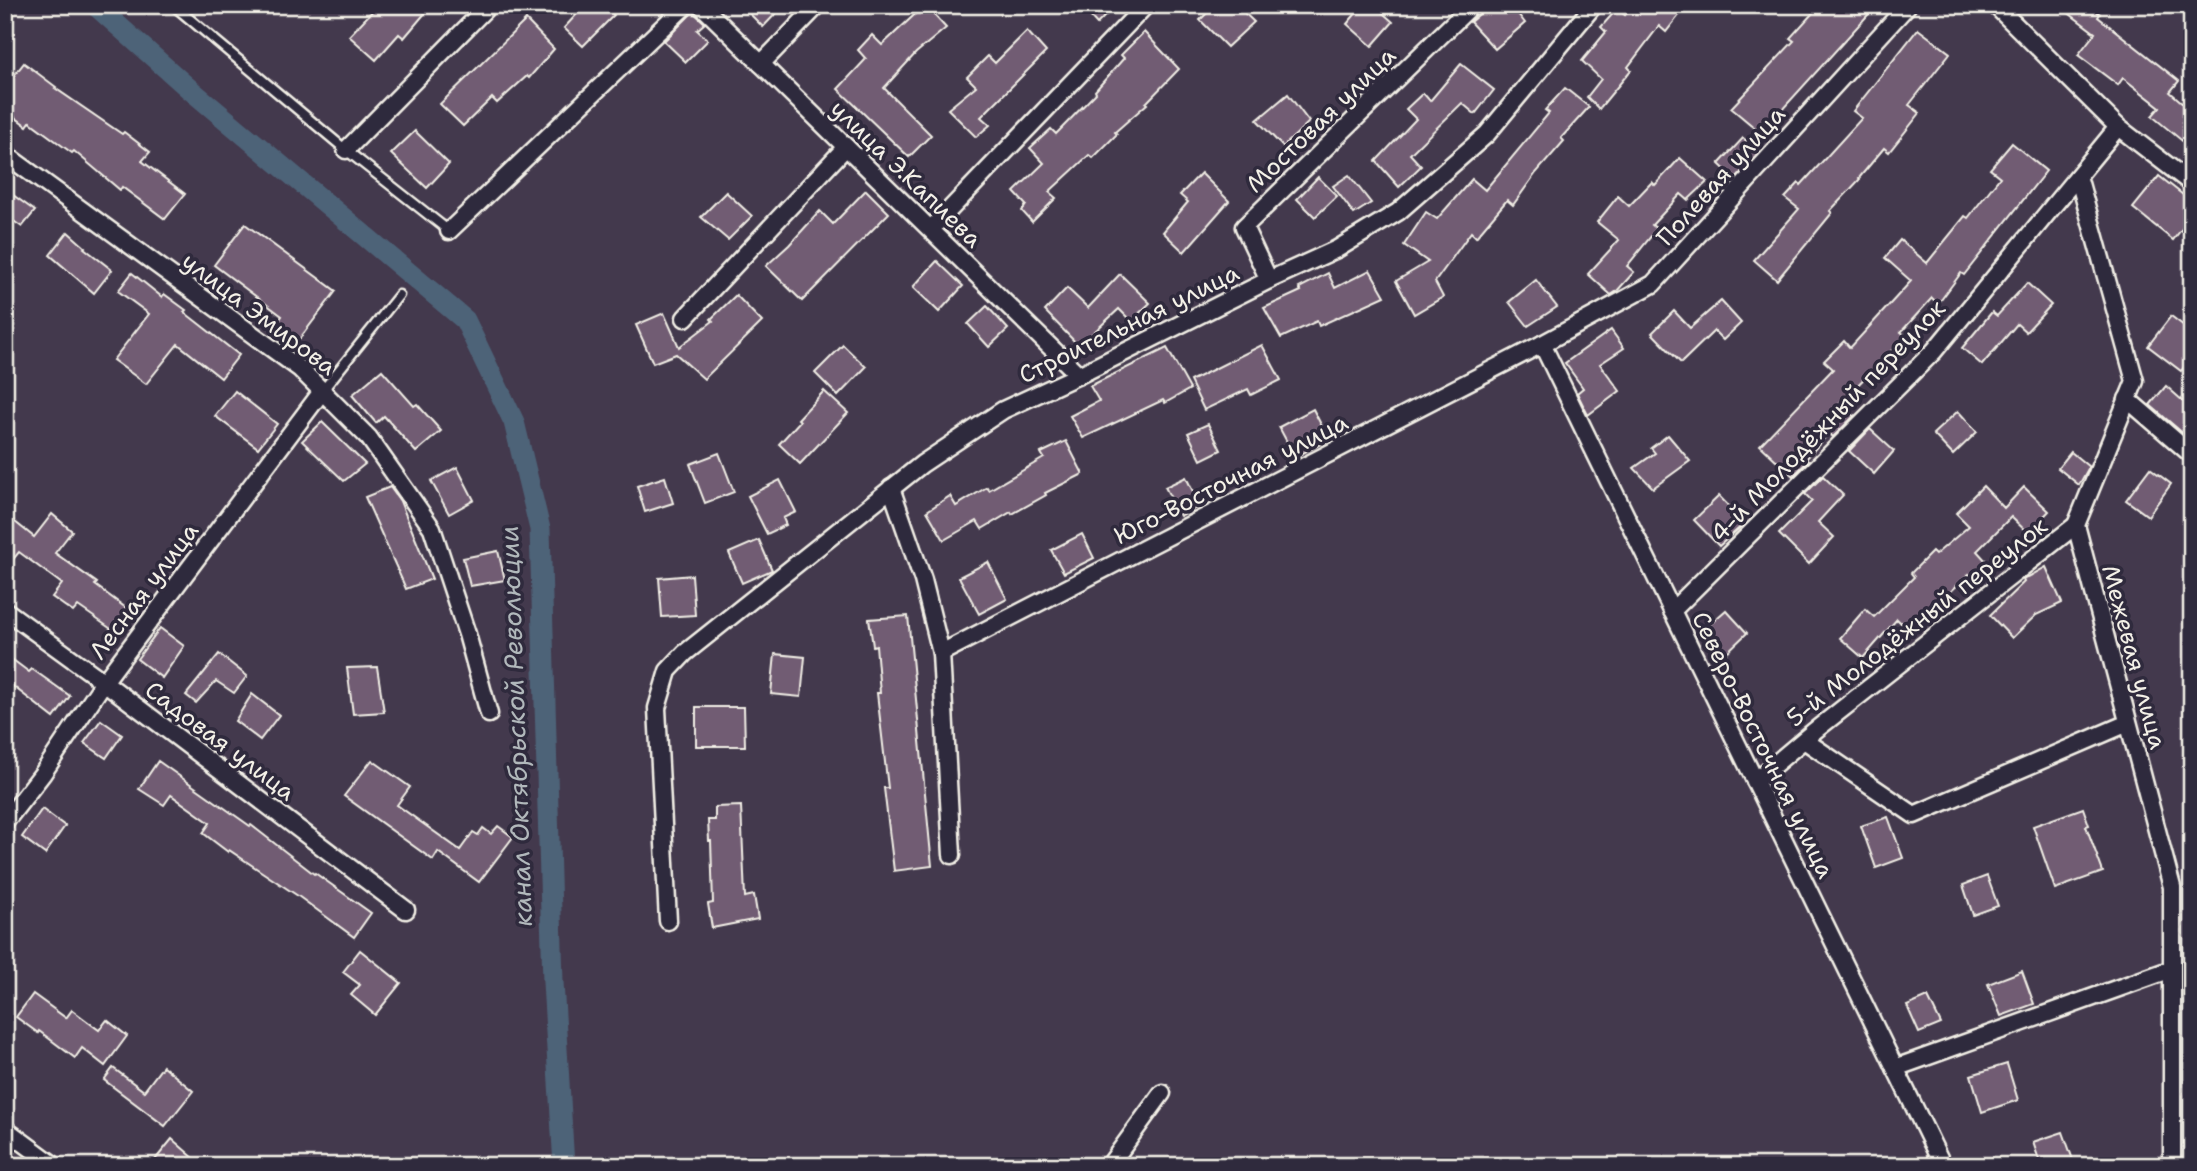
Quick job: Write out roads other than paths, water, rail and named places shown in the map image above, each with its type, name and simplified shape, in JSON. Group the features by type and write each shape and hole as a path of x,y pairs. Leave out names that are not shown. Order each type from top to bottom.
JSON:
{"street":[{"path":"346,150 489,5"},
{"path":"449,231 686,5"},
{"name":"улица Э.Капиева","path":"701,5 1079,376"},
{"path":"761,64 818,5"},
{"path":"931,229 1146,5"},
{"name":"Мостовая улица","path":"1269,281 1244,227 1472,5"},
{"name":"Строительная улица","path":"668,920 657,708 668,671 685,653 922,464 1003,410 1079,376 1337,249 1398,212 1487,134 1594,5"},
{"name":"Полевая улица","path":"1542,344 1653,284 1908,5"},
{"path":"1996,5 2118,127 2192,184"},
{"name":"4-й Молодёжный переулок","path":"1672,611 1934,351 2118,127"},
{"path":"685,318 846,147"},
{"name":"улица Эмирова","path":"5,154 300,369 369,438 432,528 467,634 489,714"},
{"path":"2076,525 2135,381 2078,176"},
{"name":"Северо-Восточная улица","path":"1542,344 1942,1166"},
{"name":"Юго-Восточная улица","path":"941,653 1542,344"},
{"name":"Лесная улица","path":"5,822 43,774 104,682 323,390"},
{"path":"2127,399 2192,455"},
{"path":"891,488 923,580 941,653 952,855"},
{"name":"Межевая улица","path":"2076,525 2172,887 2172,1166"},
{"name":"5-й Молодёжный переулок","path":"1755,781 2076,525"},
{"name":"Садовая улица","path":"5,610 406,910"},
{"path":"1804,740 1914,815 2128,723"},
{"path":"1895,1068 2172,969"},
{"path":"1109,1166 1162,1093"},
{"path":"5,1129 55,1166"}],"lane":[{"path":"173,5 346,150 449,231"},
{"path":"323,390 399,295"}],"waterway":[{"name":"канал Октябрьской Революции","path":"95,5 186,86 465,320 514,422 540,529 553,982 564,1166"}]}
